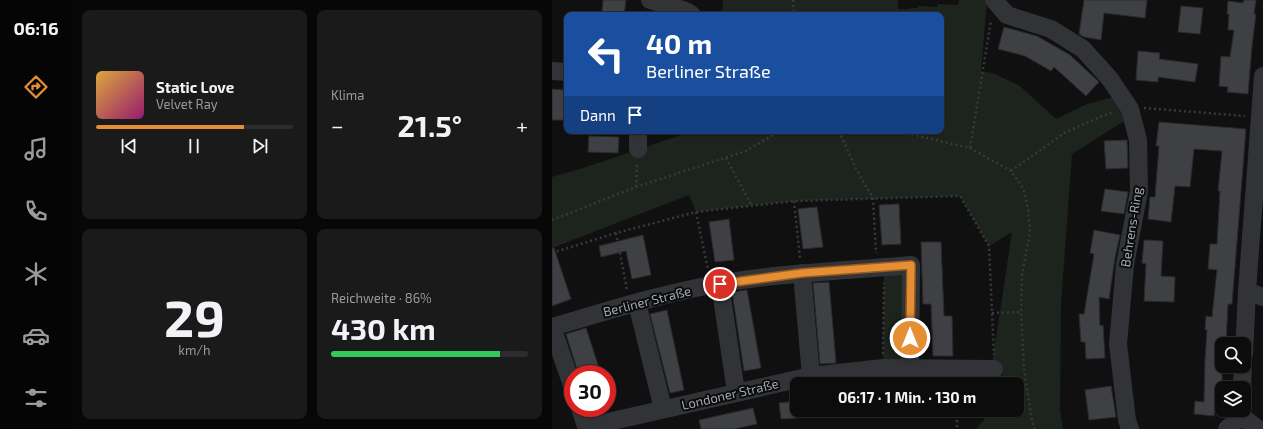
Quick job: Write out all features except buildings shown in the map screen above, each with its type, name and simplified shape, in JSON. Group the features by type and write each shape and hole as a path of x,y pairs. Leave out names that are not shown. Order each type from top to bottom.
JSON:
{"street":[{"path":"645,12 646,0"},
{"path":"650,0 688,12"},
{"name":"Behrens-Ring","path":"994,0 1007,14 1051,29 1083,49 1110,79 1130,109 1138,140 1139,191 1125,265 1118,344 1127,420 1130,429"},
{"path":"552,72 564,72"},
{"path":"1247,337 1255,294 1263,76"},
{"path":"638,134 638,149"},
{"name":"Berliner Straße","path":"552,327 633,303 715,285 802,273 911,265 910,368"},
{"path":"802,273 811,376"},
{"path":"715,285 736,392"},
{"path":"633,303 662,410"},
{"path":"552,327 565,365"},
{"name":"Londoner Straße","path":"588,429 608,422 811,376 883,368 994,368"},
{"path":"583,417 588,429"},
{"path":"1227,429 1238,417"},
{"path":"1245,417 1258,429"}],"path":[{"path":"793,0 794,12"},
{"path":"970,148 992,19"},
{"path":"552,220 636,187 746,151 775,134"},
{"path":"840,134 857,171 873,198 880,267 883,368"},
{"path":"910,134 970,148 1011,171 1023,188 1028,209 1030,232 1022,274 1021,312 1024,369 1034,429"},
{"path":"636,187 638,149"},
{"path":"726,158 752,206"},
{"path":"552,253 616,233 696,212 794,201 960,196 990,246 994,368"},
{"path":"794,201 802,273"},
{"path":"696,212 715,285"},
{"path":"616,233 633,303"},
{"path":"992,313 1021,312"},
{"path":"957,417 957,429"}],"shaded area":[{"path":"723,0 898,0 898,9 910,9 918,8 918,6 937,7 938,4 958,5 959,0 987,0 981,71 993,73 1020,86 1056,119 1087,104 1121,95 1132,116 1072,154 1061,304 1060,410 1063,429 976,429 984,420 984,417 1024,417 1024,377 990,377 1012,232 989,246 960,196 794,201 696,212 689,195 552,248 552,177 684,134 944,134 944,12 722,12"},
{"path":"911,265 910,368 883,368 884,267"}],"route":[{"path":"720,284 802,273 911,265 910,338"}]}
